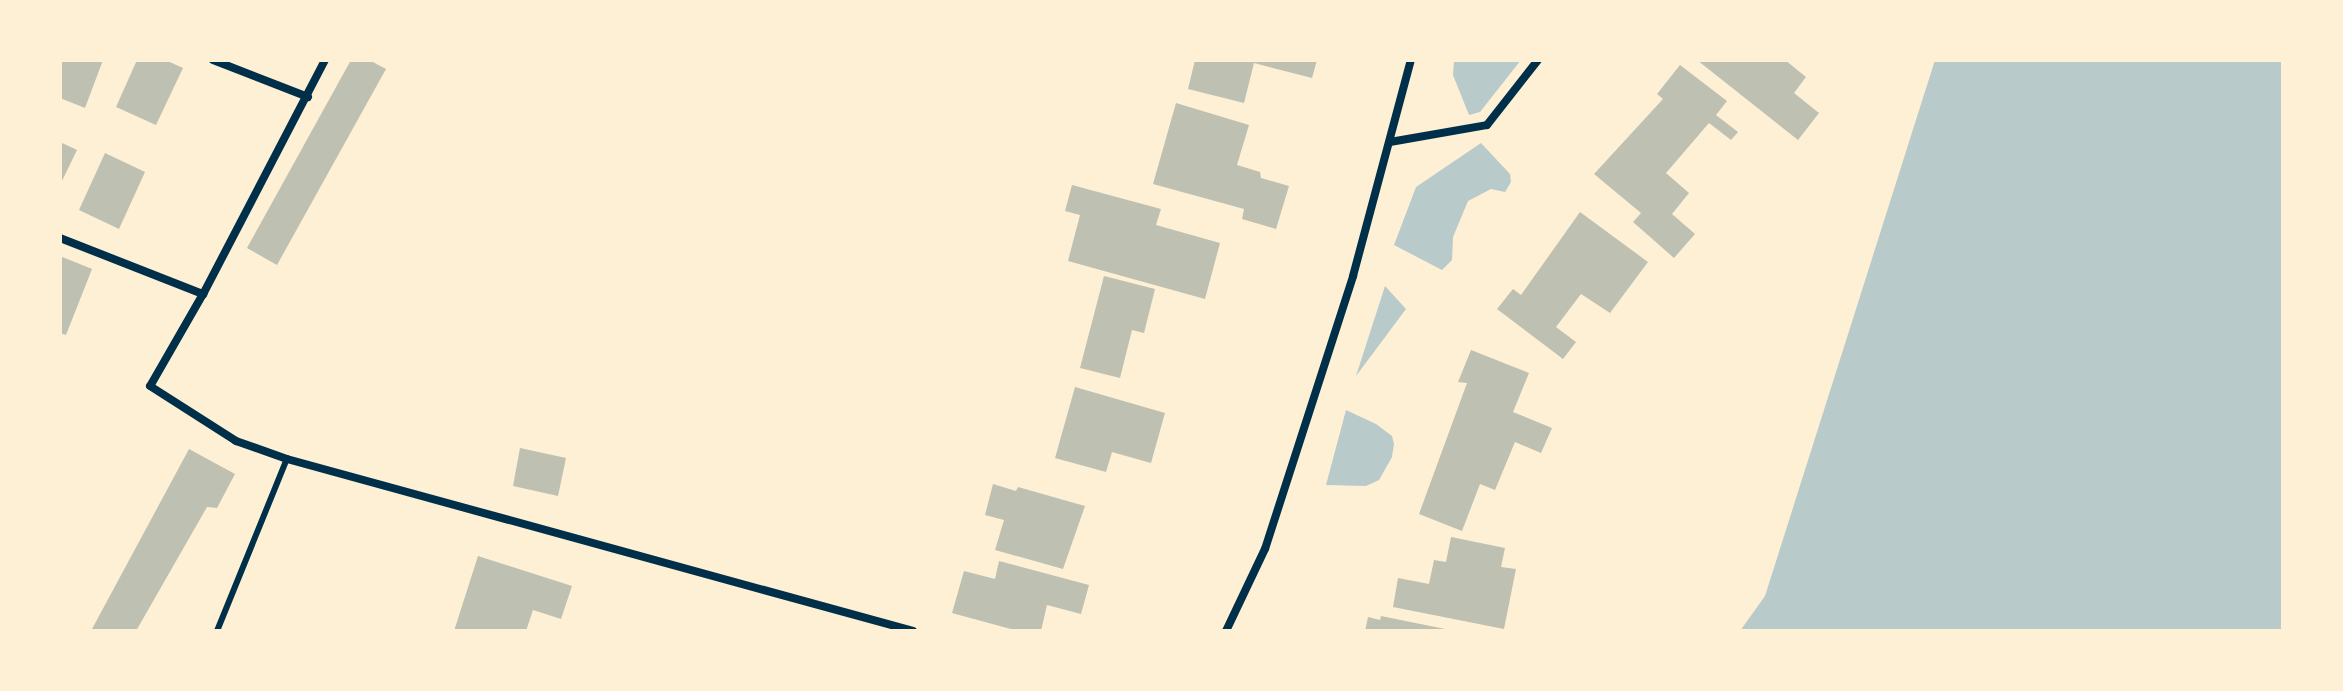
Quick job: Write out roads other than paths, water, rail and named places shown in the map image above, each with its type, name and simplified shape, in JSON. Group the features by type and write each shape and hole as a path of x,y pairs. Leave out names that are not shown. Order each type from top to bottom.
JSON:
{"street":[{"path":"213,60 308,97"},
{"path":"325,60 203,294 150,386 236,441 287,459 913,631"},
{"path":"1226,631 1265,549 1353,276 1411,60"},
{"path":"1390,142 1487,125 1538,60"},
{"path":"60,238 203,294"}],"lane":[{"path":"217,631 287,459"}]}
